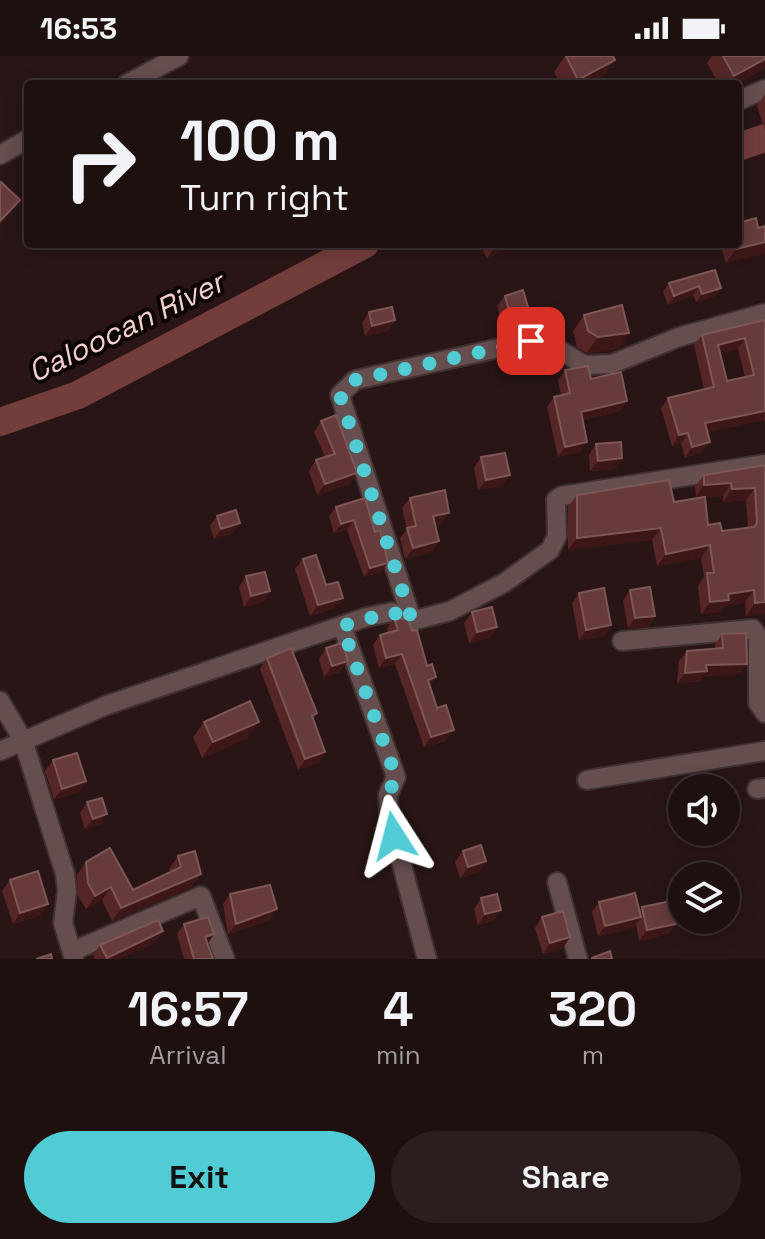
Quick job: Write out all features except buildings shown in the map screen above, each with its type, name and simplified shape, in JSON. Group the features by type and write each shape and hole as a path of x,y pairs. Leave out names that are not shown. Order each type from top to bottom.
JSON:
{"street":[{"path":"134,80 179,56"},
{"path":"742,99 765,89"},
{"path":"0,155 24,141"},
{"path":"412,621 340,395 347,385 516,342 550,344 584,365 612,364 679,337 765,313"},
{"path":"0,751 107,705 342,626 392,612 412,621 450,611 491,591 550,550 557,536 556,500 561,496 765,464"},
{"path":"342,626 396,777 388,795 389,816 427,959"},
{"path":"622,641 753,629 758,637 758,703 765,713"},
{"path":"0,701 23,740 65,874 67,891 63,923 74,955 201,896 225,959"},
{"path":"587,780 765,751"},
{"path":"557,882 578,959"}],"waterway":[{"name":"Caloocan River","path":"742,146 765,138"},
{"name":"Caloocan River","path":"0,422 78,395 357,248"}],"route":[{"path":"394,836 388,795 396,777 342,626 392,612 412,621 340,395 355,380 531,341"}]}
